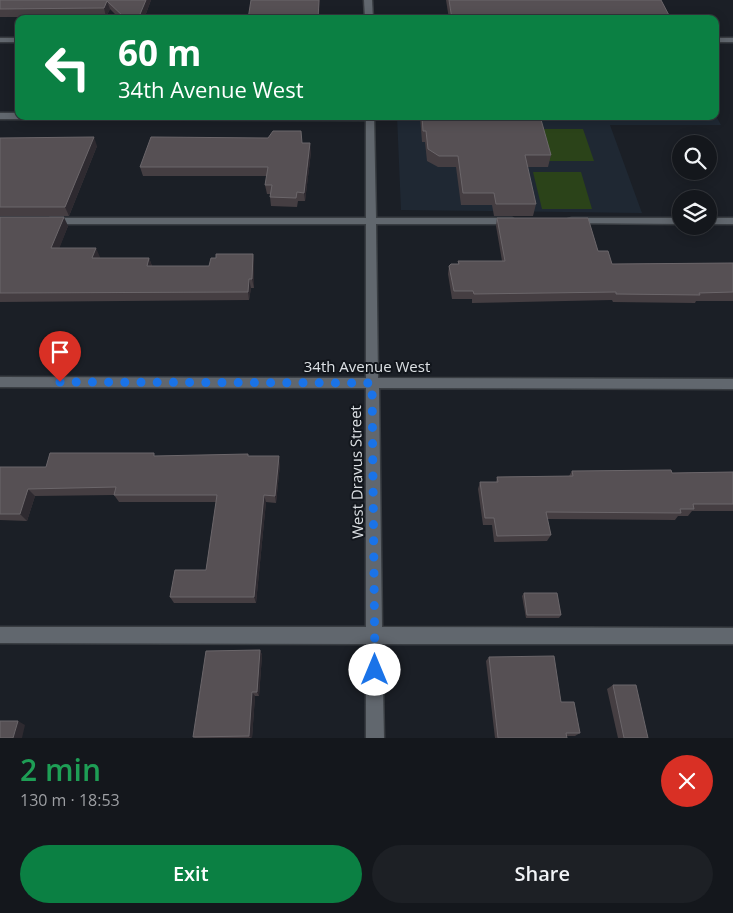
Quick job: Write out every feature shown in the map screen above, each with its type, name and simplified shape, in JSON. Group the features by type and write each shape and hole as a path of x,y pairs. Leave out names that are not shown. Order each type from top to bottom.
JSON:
{"street":[{"path":"368,0 369,15"},
{"path":"0,40 15,40"},
{"path":"719,40 733,40"},
{"path":"0,116 15,116"},
{"name":"West Dravus Street","path":"370,120 375,738"},
{"path":"39,221 519,221"},
{"path":"559,221 672,221"},
{"path":"717,221 733,221"},
{"name":"34th Avenue West","path":"0,382 733,384"},
{"path":"0,634 733,636"}],"shaded area":[{"path":"397,120 718,120 721,125 610,125 642,213 401,210"}],"green space":[{"path":"538,129 583,129 594,161 546,161"},
{"path":"533,172 581,172 592,209 542,209"}],"building":[{"path":"0,0 146,0 140,15 122,15 107,1 104,8 0,9"},
{"path":"251,0 319,0 318,15 249,15"},
{"path":"449,0 661,0 669,15 451,15"},
{"path":"422,120 541,120 551,155 525,155 536,204 496,204 494,193 463,193 458,156 439,156 428,149 426,131 423,131"},
{"path":"273,131 301,131 302,143 310,143 304,193 297,192 296,198 270,197 272,185 265,185 268,167 140,167 151,137 268,138"},
{"path":"94,137 65,207 0,207 0,138"},
{"path":"0,217 64,217 51,248 96,248 92,258 149,258 147,266 209,266 211,258 216,258 216,254 253,254 252,279 249,279 248,292 0,293"},
{"path":"497,218 588,218 598,251 608,251 612,264 733,263 733,292 699,293 700,295 616,294 616,292 474,294 473,291 454,291 449,266 451,264 459,264 458,261 505,261"},
{"path":"50,453 154,453 154,456 248,454 248,456 279,456 275,496 264,495 254,597 170,597 175,570 206,570 217,495 114,495 116,487 28,489 20,514 0,514 0,467 46,467"},
{"path":"671,470 672,473 733,472 733,504 693,504 694,509 680,509 681,513 546,512 551,535 497,536 494,518 485,518 480,482 498,482 497,477 573,476 572,471"},
{"path":"524,593 557,593 561,615 527,615"},
{"path":"260,650 257,692 252,692 249,736 193,737 206,651"},
{"path":"554,656 561,702 574,702 580,733 566,733 567,738 498,738 489,657"},
{"path":"613,685 636,685 648,738 624,738"},
{"path":"0,721 18,721 13,738 0,738"}],"route":[{"path":"60,382 372,383 375,670"}]}
